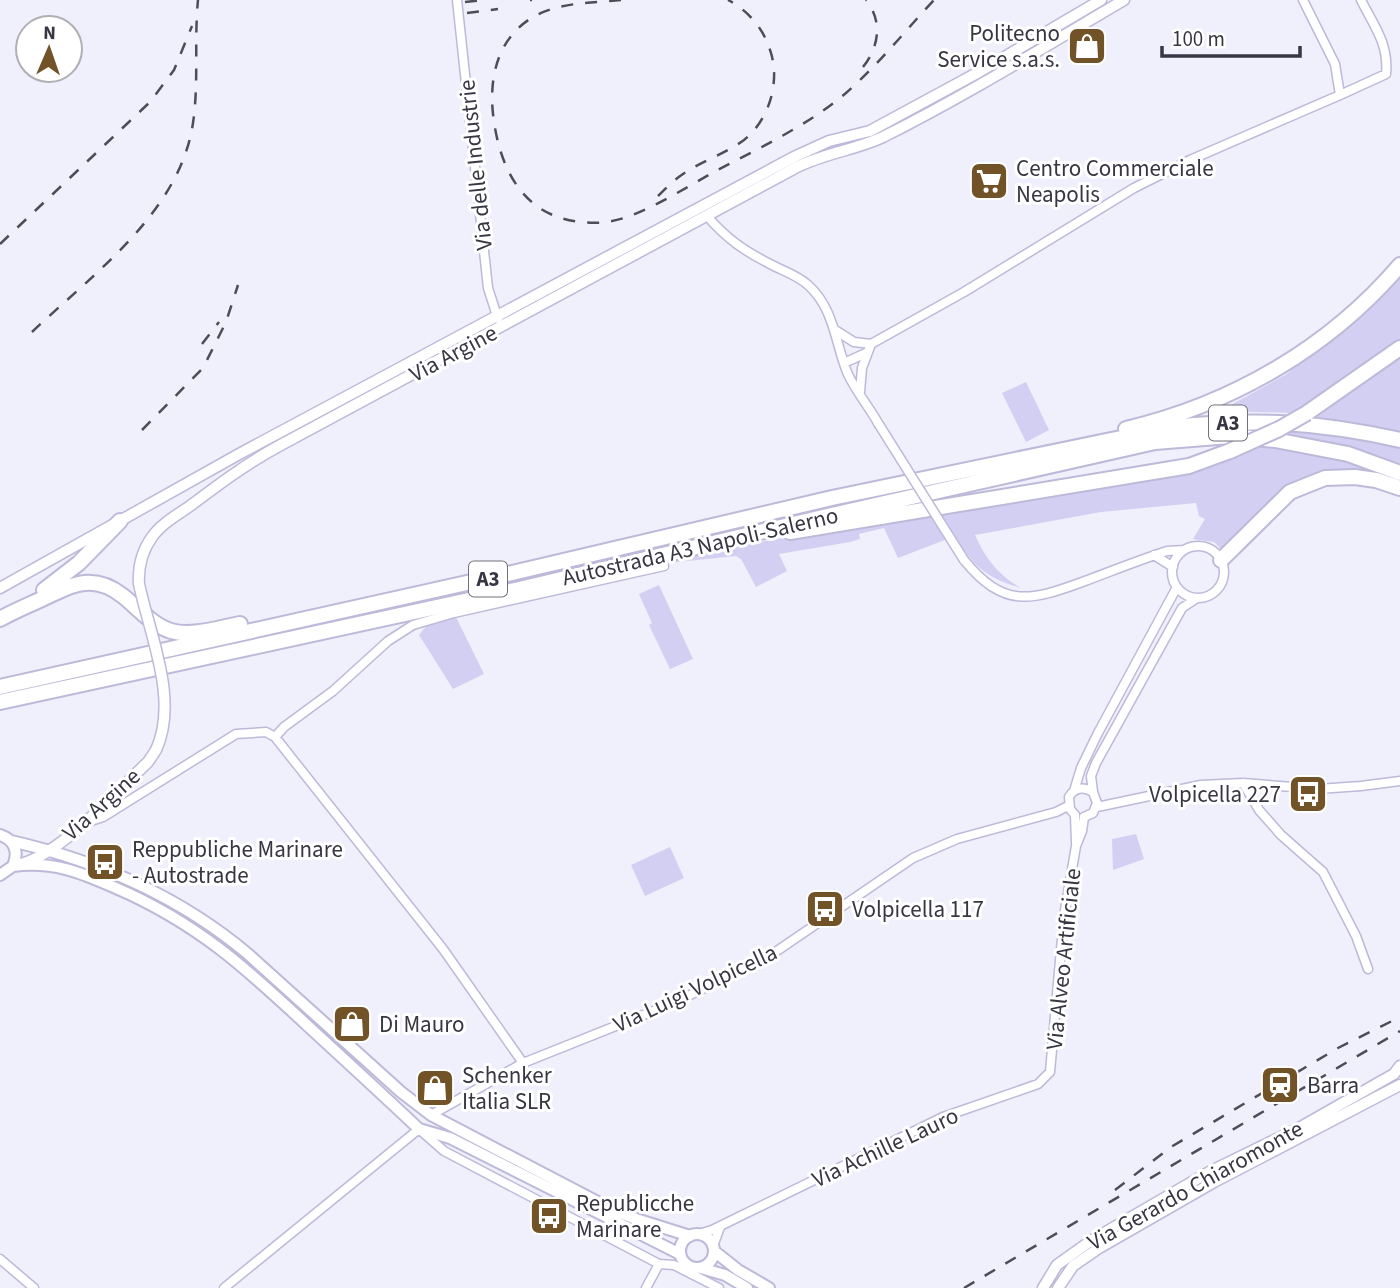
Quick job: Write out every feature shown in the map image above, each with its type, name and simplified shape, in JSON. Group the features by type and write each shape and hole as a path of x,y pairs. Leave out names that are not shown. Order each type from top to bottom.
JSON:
{"highway":[{"path":"965,470 1045,447 1136,426 1193,409 1230,394 1314,344 1365,302 1400,265"},
{"path":"713,542 817,529 1189,466 1279,429 1307,413 1400,348"},
{"name":"Autostrada A3 Napoli-Salerno","path":"5,686 965,470 1174,428 1214,423 1314,424 1400,440"},
{"name":"Autostrada A3 Napoli-Salerno","path":"0,702 515,590 713,542 1155,442 1230,436 1308,445 1348,454 1400,472"},
{"path":"1221,560 1290,492 1325,478 1355,477 1400,488"},
{"path":"0,620 79,564 120,520"},
{"path":"15,611 78,583 96,582 121,594 156,624 171,631 186,633 369,604"},
{"path":"0,711 84,684"}],"main road":[{"path":"0,835 11,841 49,850 126,877 191,912 222,932 401,1092 431,1115 609,1208 636,1219 706,1237 732,1266 769,1288"},
{"path":"11,841 16,853 13,866"},
{"path":"0,875 13,866 43,864 70,870 136,896 190,926 240,963 419,1129 450,1138 680,1254 688,1266 725,1275 747,1288"},
{"path":"680,1254 682,1243 694,1235"},
{"path":"701,1268 711,1262 714,1249"}],"street":[{"name":"Via delle Industrie","path":"457,0 488,288 499,322"},
{"name":"Via Argine","path":"13,866 28,862 49,850 82,824 148,762 156,750 164,727 166,709 139,584 139,569 144,551 152,537 166,523 254,460 499,322 704,211 815,147 870,131 979,72 1101,0"},
{"name":"Via Argine","path":"704,211 803,164 862,146 884,136 989,79 1124,0"},
{"path":"1303,0 1335,64 1340,95"},
{"path":"860,389 866,354 871,344 964,292 1134,188 1189,160 1386,74 1385,47 1361,0"},
{"path":"704,211 725,237 808,285 824,304 851,380 860,389 878,423 964,560 989,585 1015,596 1051,593 1154,555 1192,547 1206,548 1221,560 1223,568 1220,585 1214,592 1197,598 1182,608 1108,740 1091,776 1095,799 1090,815 1080,816 1068,806 1081,768 1177,587"},
{"name":"Via Argine","path":"0,588 251,447 499,322"},
{"path":"835,330 854,342 871,344"},
{"path":"844,363 866,354"},
{"path":"1184,550 1177,556 1172,567 1173,579 1177,587 1189,597 1197,598"},
{"path":"1154,555 1172,567"},
{"path":"275,737 284,727 333,691 388,641 413,625 454,613 663,566"},
{"path":"82,824 103,817 236,734 265,732 275,737 443,949 523,1063"},
{"path":"1074,791 1083,788 1095,799 1107,804 1201,785 1243,783 1318,789 1400,781"},
{"path":"1243,783 1259,810 1281,835 1323,872 1356,936 1368,969"},
{"name":"Via Luigi Volpicella","path":"431,1115 523,1063 676,1002 771,955 913,858 957,839 1056,812 1068,806"},
{"name":"Via Alveo Artificiale","path":"1050,1072 1064,916 1076,846 1074,830 1080,816"},
{"path":"1397,1070 1396,1082 1400,1085"},
{"name":"Via Gerardo Chiaromonte","path":"1044,1288 1057,1265 1092,1240 1209,1172 1299,1128 1397,1070"},
{"name":"Via Achille Lauro","path":"694,1235 720,1227 943,1117 1038,1084 1050,1072"},
{"name":"Via Gerardo Chiaromonte","path":"1058,1288 1073,1266 1099,1248 1214,1182 1400,1085"},
{"path":"223,1288 419,1129 444,1151 659,1264 674,1265 719,1288"},
{"path":"714,1249 720,1227"},
{"path":"0,1258 34,1288"},
{"path":"646,1288 659,1264"}],"shaded area":[{"path":"1400,274 1400,339 1383,353 1293,413 1220,411 1285,375 1364,314"},
{"path":"1400,357 1400,433 1317,417"},
{"path":"1026,382 1049,430 1026,442 1002,393"},
{"path":"1290,428 1326,431 1400,446 1400,467 1345,447 1281,434"},
{"path":"1265,444 1364,465 1387,475 1357,471 1312,476 1276,497 1221,549 1214,542 1193,539 1205,519 1199,516 1196,503 1101,512 975,535 994,566 1021,588 998,580 982,570 955,536 898,558 884,528 859,534 860,539 850,542 779,554 787,571 756,587 741,559 736,556 658,564 743,545 1237,455"},
{"path":"659,585 693,659 670,669 649,625 652,623 639,594"},
{"path":"456,617 484,674 453,689 419,635 428,624"},
{"path":"1136,834 1144,859 1113,870 1112,839"},
{"path":"670,847 684,878 645,896 631,865"}],"railway":[{"path":"32,332 130,239 171,185 185,155 193,123 198,0"},
{"path":"465,2 483,0"},
{"path":"621,0 565,6 543,12 511,36 498,59 492,100 501,153 517,186 529,200 561,218 598,223 636,214 799,126 831,105 858,82 934,0"},
{"path":"658,196 683,174 744,140 753,132 766,112 774,76 768,44 755,22 728,0"},
{"path":"863,67 873,51 877,34 875,17 866,0"},
{"path":"467,13 498,9"},
{"path":"0,244 150,102 174,70 192,26"},
{"path":"142,430 203,368 226,322 238,285"},
{"path":"202,344 219,322"},
{"path":"1115,1190 1171,1147 1338,1048 1400,1017"},
{"path":"964,1288 1400,1031"}],"place":[{"name":"Politecno Service s.a.s.","path":"1087,46"},
{"name":"Centro Commerciale Neapolis","path":"989,181"},
{"name":"Volpicella 227","path":"1308,794"},
{"name":"Reppubliche Marinare - Autostrade","path":"105,862"},
{"name":"Volpicella 117","path":"825,909"},
{"name":"Di Mauro","path":"352,1024"},
{"name":"Barra","path":"1280,1085"},
{"name":"Schenker Italia SLR","path":"435,1088"},
{"name":"Republicche Marinare","path":"549,1216"}]}
